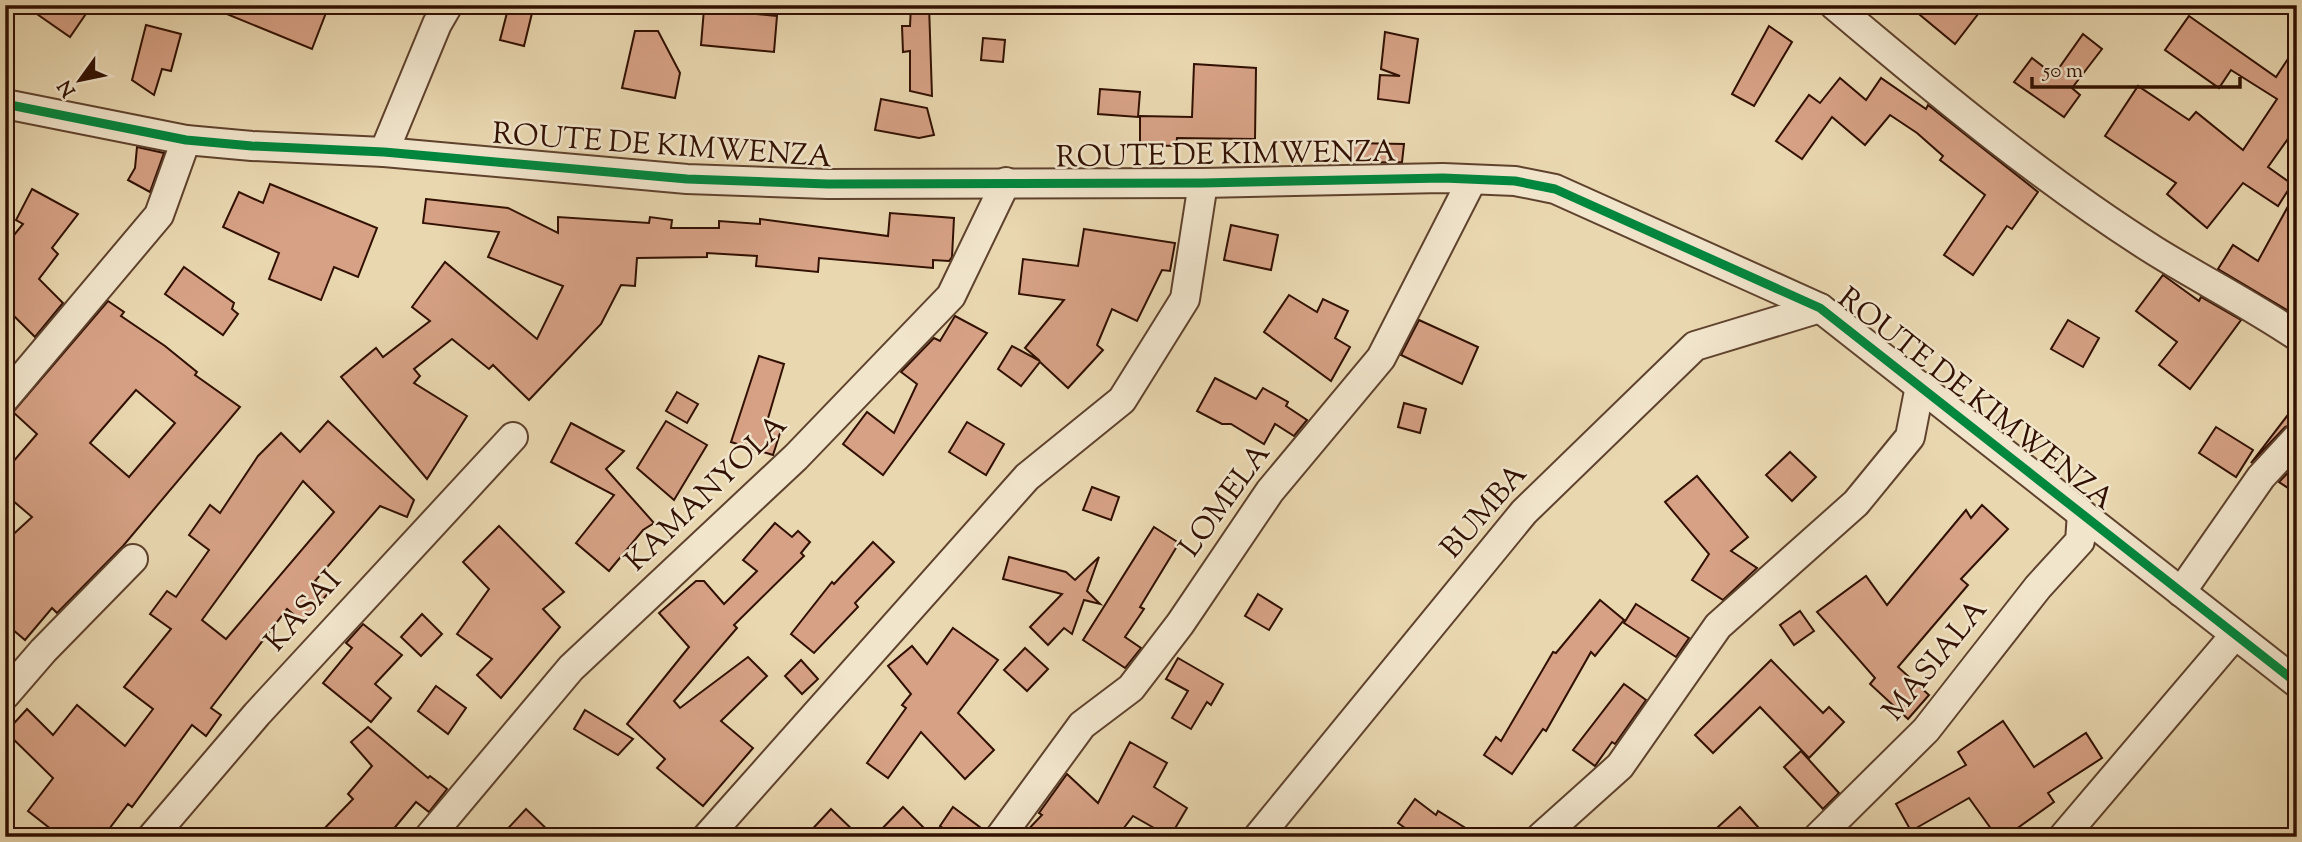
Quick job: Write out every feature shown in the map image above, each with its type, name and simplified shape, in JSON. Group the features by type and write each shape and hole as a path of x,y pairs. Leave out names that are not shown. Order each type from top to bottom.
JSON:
{"street":[{"path":"384,152 437,24 448,5"},
{"path":"1834,5 1961,112 2043,173 2155,250 2297,336"},
{"name":"ROUTE DE KIMWENZA","path":"5,104 186,139 252,146 384,152 687,179 828,184 1472,180 1515,181 1555,189 1820,308 2297,683"},
{"path":"5,398 159,215 186,139"},
{"name":"LOMELA","path":"1000,837 1082,725 1131,688 1180,624 1270,491 1381,358 1472,180"},
{"name":"KAMANYOLA","path":"429,837 571,668 796,457 951,296 1006,183"},
{"path":"707,837 1027,477 1122,400 1185,299 1203,183"},
{"name":"BUMBA","path":"1258,837 1524,512 1695,346 1820,308"},
{"path":"1541,837 1620,766 1718,626 1856,503 1910,437 1920,386"},
{"name":"KASAI","path":"152,837 257,714 394,562 513,438"},
{"path":"2181,592 2261,477 2297,438"},
{"name":"MASIALA","path":"1818,837 1926,730 2038,587 2080,541 2082,514"},
{"path":"5,695 43,651 134,559"},
{"path":"2063,837 2234,636"}],"building":[{"path":"24,5 92,5 70,37"},
{"path":"205,5 329,5 312,49"},
{"path":"509,5 533,9 524,46 500,40"},
{"path":"911,5 929,5 932,96 910,91 910,51 903,52 902,26 910,26"},
{"path":"1908,5 1985,5 1955,44"},
{"path":"704,9 777,16 774,52 701,45"},
{"path":"2189,16 2276,77 2297,45 2297,126 2268,167 2292,184 2278,206 2243,183 2207,228 2167,194 2176,183 2105,136 2138,86 2189,120 2196,112 2243,150 2277,99 2231,70 2219,88 2165,50"},
{"path":"146,25 181,34 171,71 162,69 154,95 132,80"},
{"path":"1769,26 1792,42 1754,106 1732,94"},
{"path":"635,31 658,31 680,73 675,98 622,88"},
{"path":"1385,32 1418,39 1409,103 1378,99 1380,75 1400,76 1381,69"},
{"path":"2083,34 2102,49 2072,88 2080,95 2064,117 2014,82 2032,58 2054,75"},
{"path":"983,38 1005,40 1003,62 981,60"},
{"path":"1194,64 1256,68 1255,139 1177,138 1176,146 1140,145 1140,116 1192,117"},
{"path":"1840,78 1866,100 1881,78 1926,109 1928,105 2038,192 2012,229 2007,226 1973,275 1944,255 1985,195 1940,160 1943,156 1917,133 1890,115 1865,145 1832,117 1802,159 1776,141 1809,95 1820,103"},
{"path":"1100,89 1140,92 1138,117 1098,114"},
{"path":"881,99 927,108 934,135 919,138 875,130"},
{"path":"1351,143 1404,144 1402,162 1350,163"},
{"path":"137,147 164,153 150,192 128,180 135,168"},
{"path":"270,184 377,228 358,277 334,267 321,300 269,279 279,253 223,227 239,192 263,203"},
{"path":"32,189 78,214 52,248 58,254 39,279 63,303 35,337 5,307 5,246 23,224 16,220"},
{"path":"2297,190 2297,316 2218,269 2233,245 2258,261"},
{"path":"426,199 508,208 558,233 558,217 649,223 650,217 672,220 671,228 719,228 719,221 760,224 760,219 888,236 890,213 954,218 952,257 949,261 933,260 933,268 819,258 818,272 756,266 757,256 707,253 707,257 637,258 635,286 621,285 601,324 529,400 493,365 489,369 452,339 414,369 420,376 414,383 467,416 427,479 341,377 376,348 383,357 430,321 412,307 445,262 537,339 563,286 488,257 499,232 423,223"},
{"path":"1231,225 1278,235 1271,270 1224,260"},
{"path":"1084,229 1175,243 1170,271 1162,270 1137,321 1112,309 1097,345 1103,350 1068,388 1040,362 1021,386 998,369 1012,346 1040,361 1025,348 1064,300 1019,294 1023,259 1078,266"},
{"path":"184,267 234,303 232,309 238,314 223,335 165,294"},
{"path":"2163,275 2199,301 2201,297 2241,320 2190,389 2159,365 2177,342 2136,311"},
{"path":"1289,295 1317,312 1323,299 1348,311 1335,338 1350,347 1331,381 1264,332"},
{"path":"108,301 124,312 121,316 165,346 197,372 195,375 240,407 123,546 57,613 52,608 25,640 5,623 5,542 32,517 5,494 5,471 37,434 13,412","holes":["136,390 175,423 129,477 90,443"]},
{"path":"955,316 987,333 883,475 843,444 867,412 894,433 917,384 901,372 934,338 940,341"},
{"path":"1419,320 1478,347 1462,384 1401,355"},
{"path":"2068,320 2099,338 2083,367 2051,349"},
{"path":"759,356 784,364 766,425 781,430 773,455 731,442"},
{"path":"1215,378 1256,399 1263,388 1288,402 1286,406 1307,420 1294,436 1275,424 1264,444 1231,424 1222,424 1197,411"},
{"path":"677,392 698,404 687,423 666,411"},
{"path":"1404,403 1426,409 1420,433 1398,427"},
{"path":"2297,403 2297,422 2285,427 2251,463"},
{"path":"328,421 414,500 407,517 380,506 315,581 329,592 304,623 287,609 211,708 221,715 206,736 192,725 132,807 128,804 103,837 61,837 28,811 53,778 6,732 27,709 53,735 77,705 125,746 153,709 124,687 171,629 150,614 167,591 176,597 209,550 189,535 210,505 220,513 258,456 281,433 300,452","holes":["303,481 334,512 226,639 202,620"]},
{"path":"666,421 707,445 674,500 637,468"},
{"path":"967,422 1004,444 986,475 949,452"},
{"path":"571,423 624,451 606,469 654,523 643,530 609,571 576,543 614,495 551,462"},
{"path":"2216,427 2253,450 2236,477 2199,453"},
{"path":"1790,452 1816,477 1792,501 1766,475"},
{"path":"2297,463 2297,494 2279,482"},
{"path":"1697,476 1748,537 1731,551 1757,568 1723,600 1692,580 1709,554 1665,502"},
{"path":"1092,487 1119,497 1111,520 1083,510"},
{"path":"1982,505 2008,529 1961,579 1968,585 1898,667 1929,695 1908,719 1870,684 1875,678 1817,612 1866,576 1887,605 1966,510 1971,518"},
{"path":"775,523 792,537 798,531 810,542 801,553 804,556 734,625 737,628 674,701 680,708 748,657 767,676 721,721 753,748 703,806 657,768 665,759 627,724 689,647 659,613 696,581 704,581 724,604 757,571 743,560"},
{"path":"499,526 564,592 543,609 560,627 501,698 477,675 492,659 457,634 489,589 463,562"},
{"path":"1154,527 1179,543 1140,607 1144,609 1125,637 1141,648 1125,668 1083,640"},
{"path":"873,542 894,562 855,603 858,607 814,653 791,634 832,582 834,584"},
{"path":"1009,557 1066,572 1075,580 1099,557 1087,591 1100,604 1084,600 1072,634 1064,628 1048,645 1030,627 1062,594 1003,579"},
{"path":"1258,594 1282,609 1269,630 1245,616"},
{"path":"1600,600 1624,620 1595,656 1591,652 1546,731 1543,729 1512,774 1484,755 1496,737 1501,741 1553,652 1556,653"},
{"path":"1636,604 1689,638 1676,657 1624,623"},
{"path":"1800,611 1814,631 1794,645 1780,625"},
{"path":"422,614 442,634 421,656 401,637"},
{"path":"363,624 402,655 375,684 391,698 371,722 323,683 352,648 346,643"},
{"path":"953,628 998,660 958,713 994,750 965,779 921,732 888,778 867,763 906,708 902,705 911,694 888,666 912,646 927,664"},
{"path":"1025,648 1048,669 1027,691 1004,670"},
{"path":"1178,658 1223,684 1211,705 1207,702 1191,729 1172,718 1188,691 1166,679"},
{"path":"801,660 818,679 802,694 785,676"},
{"path":"1771,660 1823,713 1829,707 1844,722 1809,758 1760,707 1713,753 1695,735"},
{"path":"1624,684 1646,700 1615,744 1612,742 1595,766 1573,750"},
{"path":"436,686 466,708 448,734 418,711"},
{"path":"585,710 633,739 618,755 574,729"},
{"path":"2003,721 2034,767 2086,733 2102,758 2048,793 2054,802 2005,837 1997,837 1969,798 1911,831 1896,804 1966,765 1958,752"},
{"path":"368,727 428,778 430,776 447,789 429,812 416,802 387,837 316,837 353,799 348,794 372,766 351,742"},
{"path":"1130,742 1167,763 1154,787 1187,808 1170,837 1133,816 1117,837 1021,837 1042,815 1039,813 1067,774 1098,803"},
{"path":"1801,751 1839,793 1823,809 1784,767"},
{"path":"1415,799 1436,815 1438,811 1480,837 1418,837 1398,823"},
{"path":"903,807 933,837 874,837"},
{"path":"953,807 985,831 984,837 955,837 940,826"},
{"path":"1740,807 1767,837 1707,837"},
{"path":"526,809 555,837 500,837"},
{"path":"831,809 860,837 805,837"}],"cycle path":[{"path":"5,104 186,140 384,152 687,179 828,184 1203,183 1443,178 1515,181 1555,189 1820,308 2297,683"}]}
